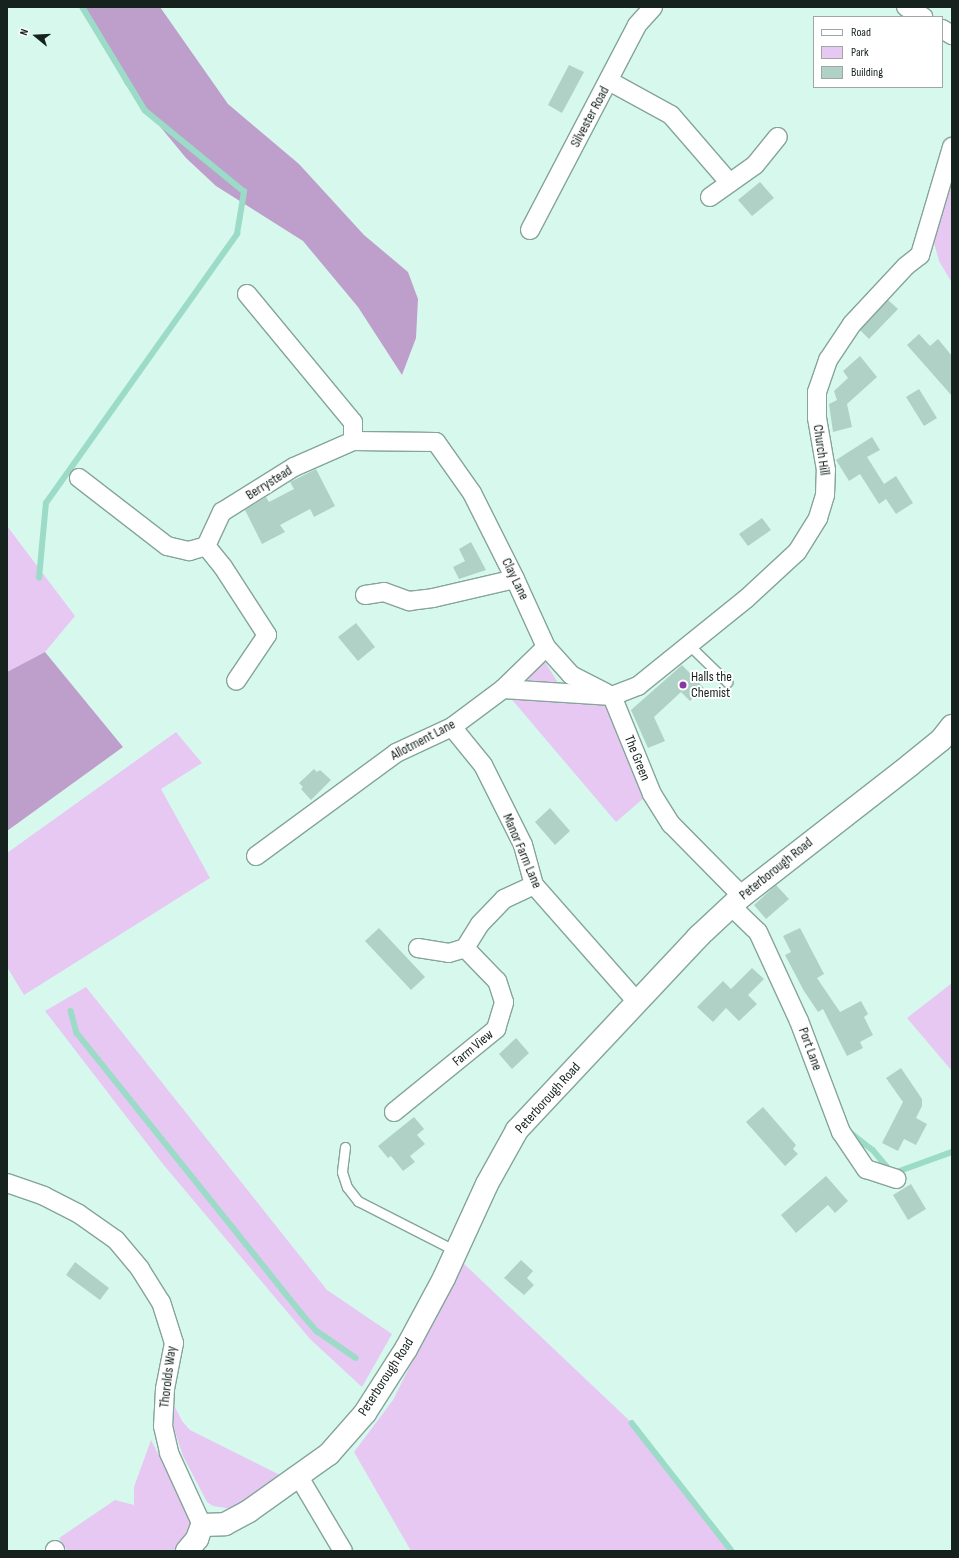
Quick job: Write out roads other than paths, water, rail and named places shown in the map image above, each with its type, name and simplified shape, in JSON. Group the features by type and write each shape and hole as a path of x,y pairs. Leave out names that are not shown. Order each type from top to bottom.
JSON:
{"street":[{"name":"Silvester Road","path":"530,230 638,25 653,7"},
{"path":"906,7 921,16"},
{"path":"943,30 952,35"},
{"path":"609,81 671,115 729,182"},
{"path":"710,197 729,182 755,165 778,137"},
{"name":"Church Hill","path":"612,696 638,686 690,646 797,552 818,518 825,496 826,470 817,418 817,392 826,367 852,324 906,266 920,255 952,147"},
{"path":"247,294 353,422 353,441"},
{"name":"Clay Lane","path":"353,441 436,442 472,493 515,578 546,647 571,675 612,696"},
{"name":"Berrystead","path":"206,546 222,512 294,467 353,441"},
{"path":"79,478 167,546 189,550 206,546 223,567 267,635 236,681"},
{"path":"365,595 384,592 409,601 433,598 515,578"},
{"name":"Allotment Lane","path":"256,856 396,753 452,727 503,689 546,647"},
{"path":"503,689 612,696"},
{"name":"The Green","path":"612,696 652,794 671,824 736,901"},
{"name":"Peterborough Road","path":"202,1525 225,1524 249,1511 299,1478 329,1454 364,1413 406,1349 456,1251 487,1184 517,1130 637,1002 736,901 941,740 952,726"},
{"name":"Manor Farm Lane","path":"452,727 483,765 523,845 534,885 637,1002"},
{"path":"418,948 449,953 465,948 480,924 504,899 534,885"},
{"name":"Port Lane","path":"736,901 758,932 799,1021 841,1132 866,1169 896,1179"},
{"name":"Farm View","path":"394,1112 496,1029 504,1002 497,981 465,948"},
{"name":"Thorolds Way","path":"7,1183 44,1196 79,1214 116,1240 140,1269 161,1302 174,1343 165,1389 163,1426 169,1453 202,1525"},
{"path":"299,1478 343,1551"},
{"path":"187,1551 197,1539 202,1525"}],"lane":[{"path":"690,646 727,682"},
{"path":"345,1147 342,1172 347,1186 358,1201 456,1251"}],"waterway":[{"path":"39,578 46,503 237,234 244,192 145,111 82,7"},
{"path":"71,1011 77,1033 302,1314 317,1331 356,1358"},
{"path":"851,1133 873,1150 890,1170 897,1172 952,1152"},
{"path":"632,1423 732,1551"}],"place":[{"name":"Halls the Chemist","path":"683,685"}]}
